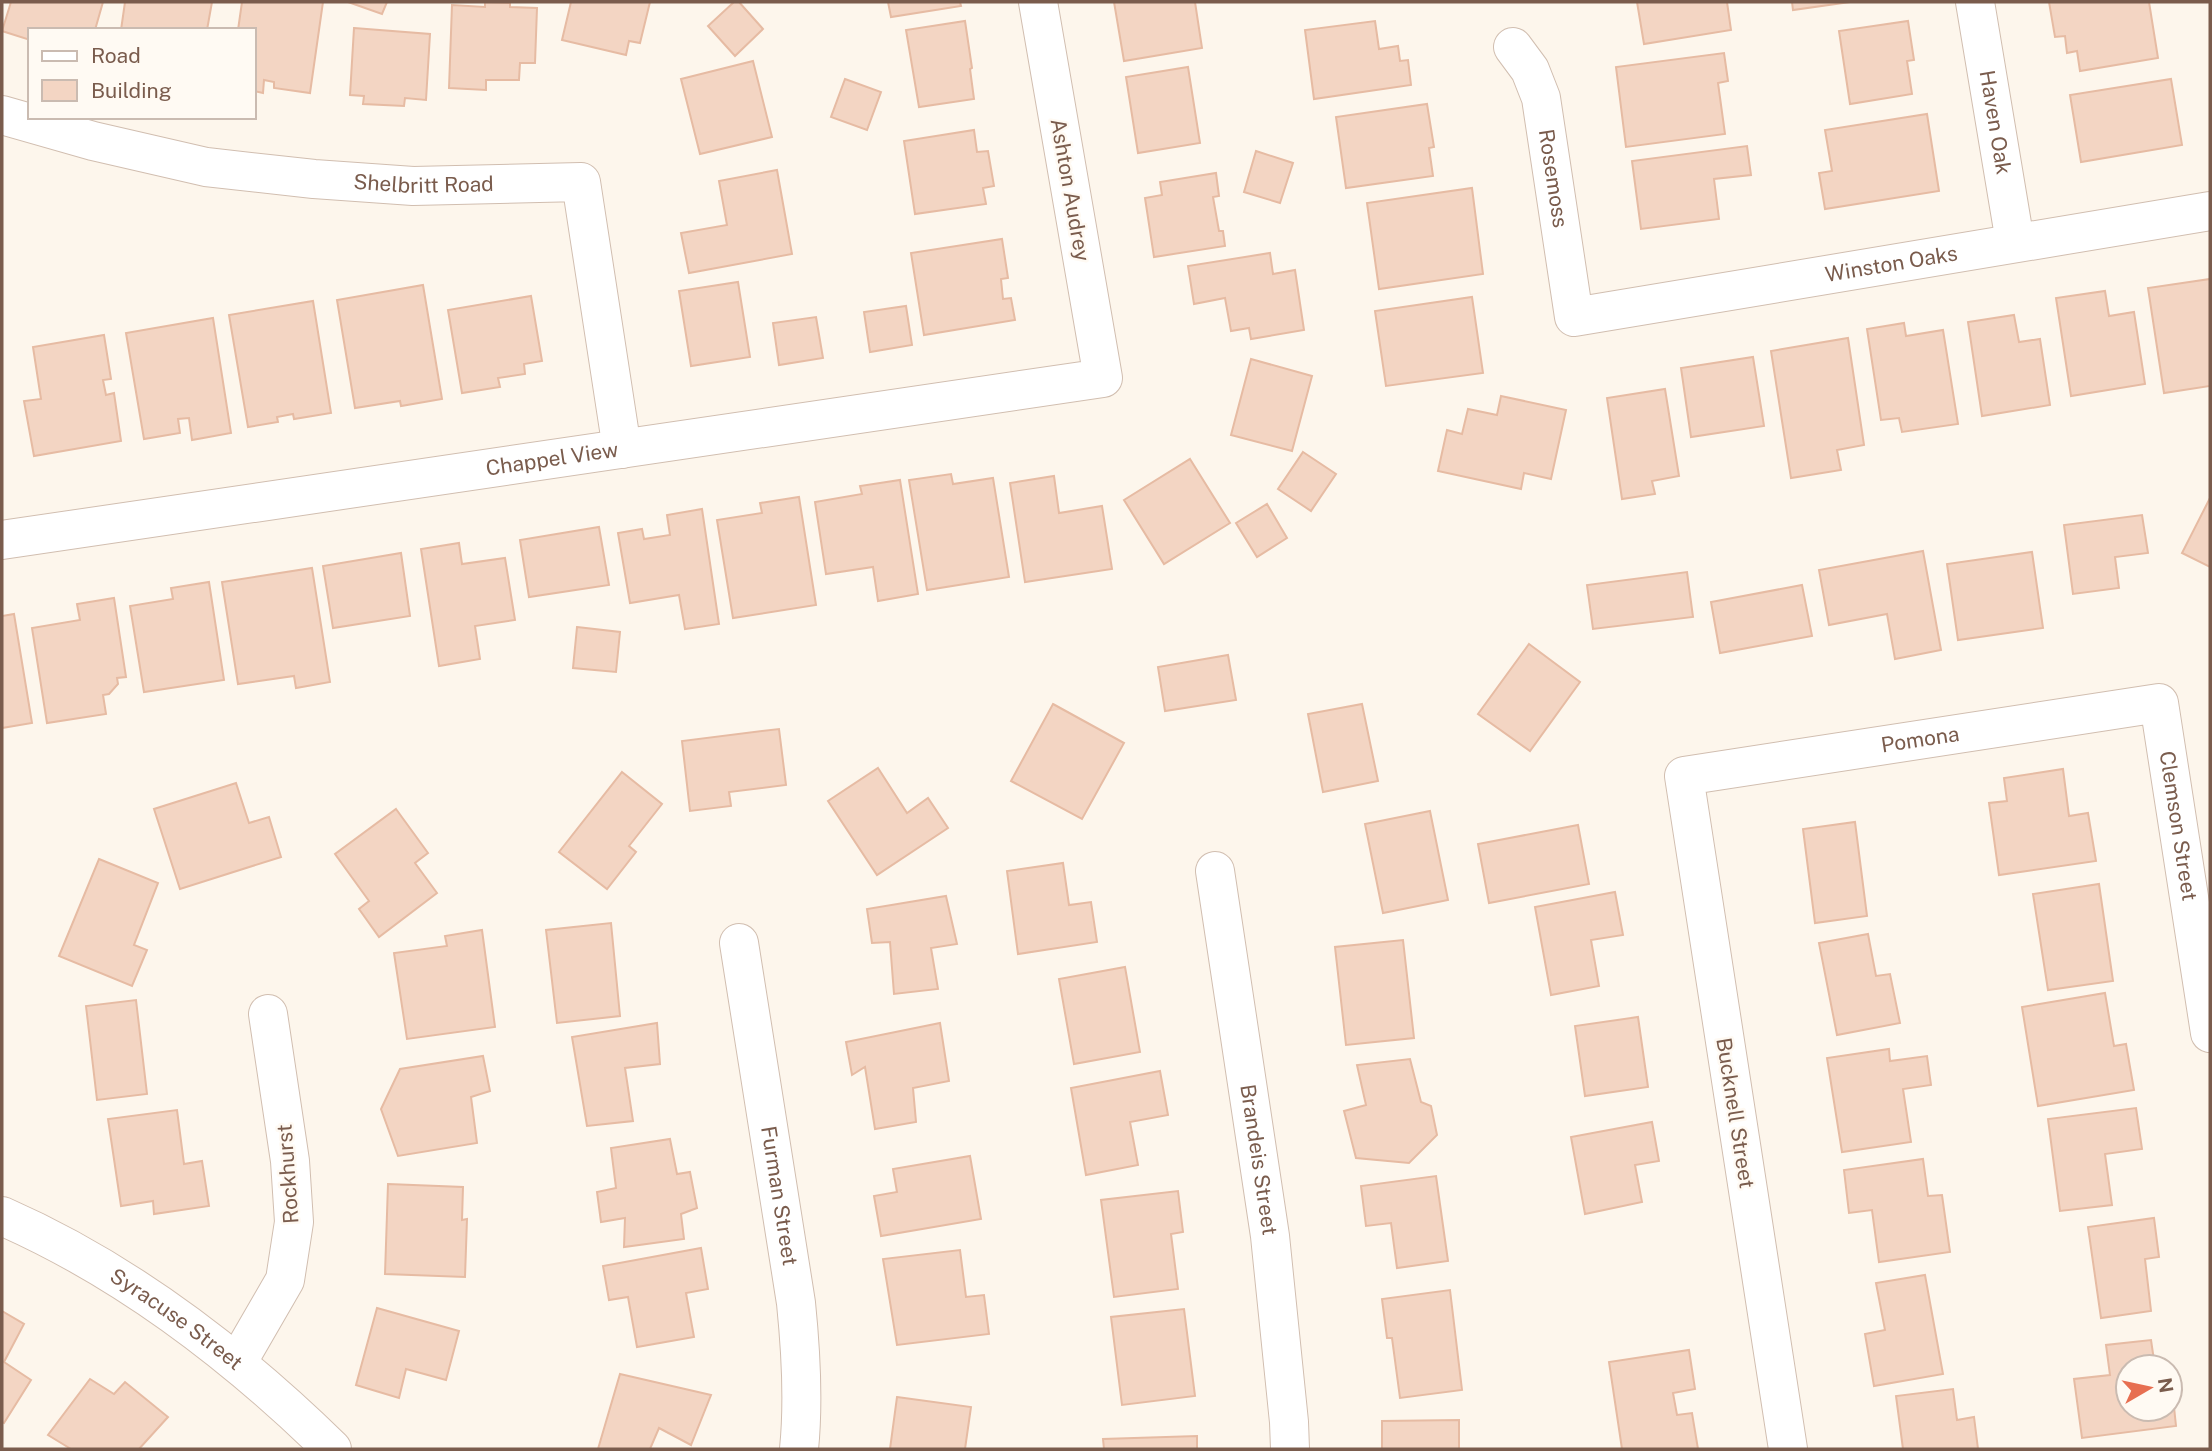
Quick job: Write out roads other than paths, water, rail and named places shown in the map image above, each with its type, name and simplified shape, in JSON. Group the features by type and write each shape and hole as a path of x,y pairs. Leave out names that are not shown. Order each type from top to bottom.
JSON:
{"street":[{"name":"Ashton Audrey","path":"1038,2 1103,378"},
{"name":"Haven Oak","path":"1975,2 2015,242"},
{"name":"Rosemoss","path":"1513,47 1530,70 1541,98 1574,317"},
{"name":"Shelbritt Road","path":"2,115 93,141 206,167 413,186 581,182 622,449"},
{"name":"Winston Oaks","path":"1574,317 2210,211"},
{"name":"Chappel View","path":"2,540 1103,378"},
{"name":"Pomona","path":"1684,776 2159,703"},
{"name":"Clemson Street","path":"2159,703 2210,1033"},
{"name":"Bucknell Street","path":"1684,776 1788,1449"},
{"name":"Brandeis Street","path":"1215,871 1270,1236 1290,1449"},
{"name":"Furman Street","path":"739,943 796,1303 802,1362 799,1449"},
{"name":"Rockhurst","path":"237,1363 285,1280 294,1222 290,1161 268,1014"},
{"name":"Syracuse Street","path":"2,1216 32,1229 134,1287 237,1363 331,1449"}]}
